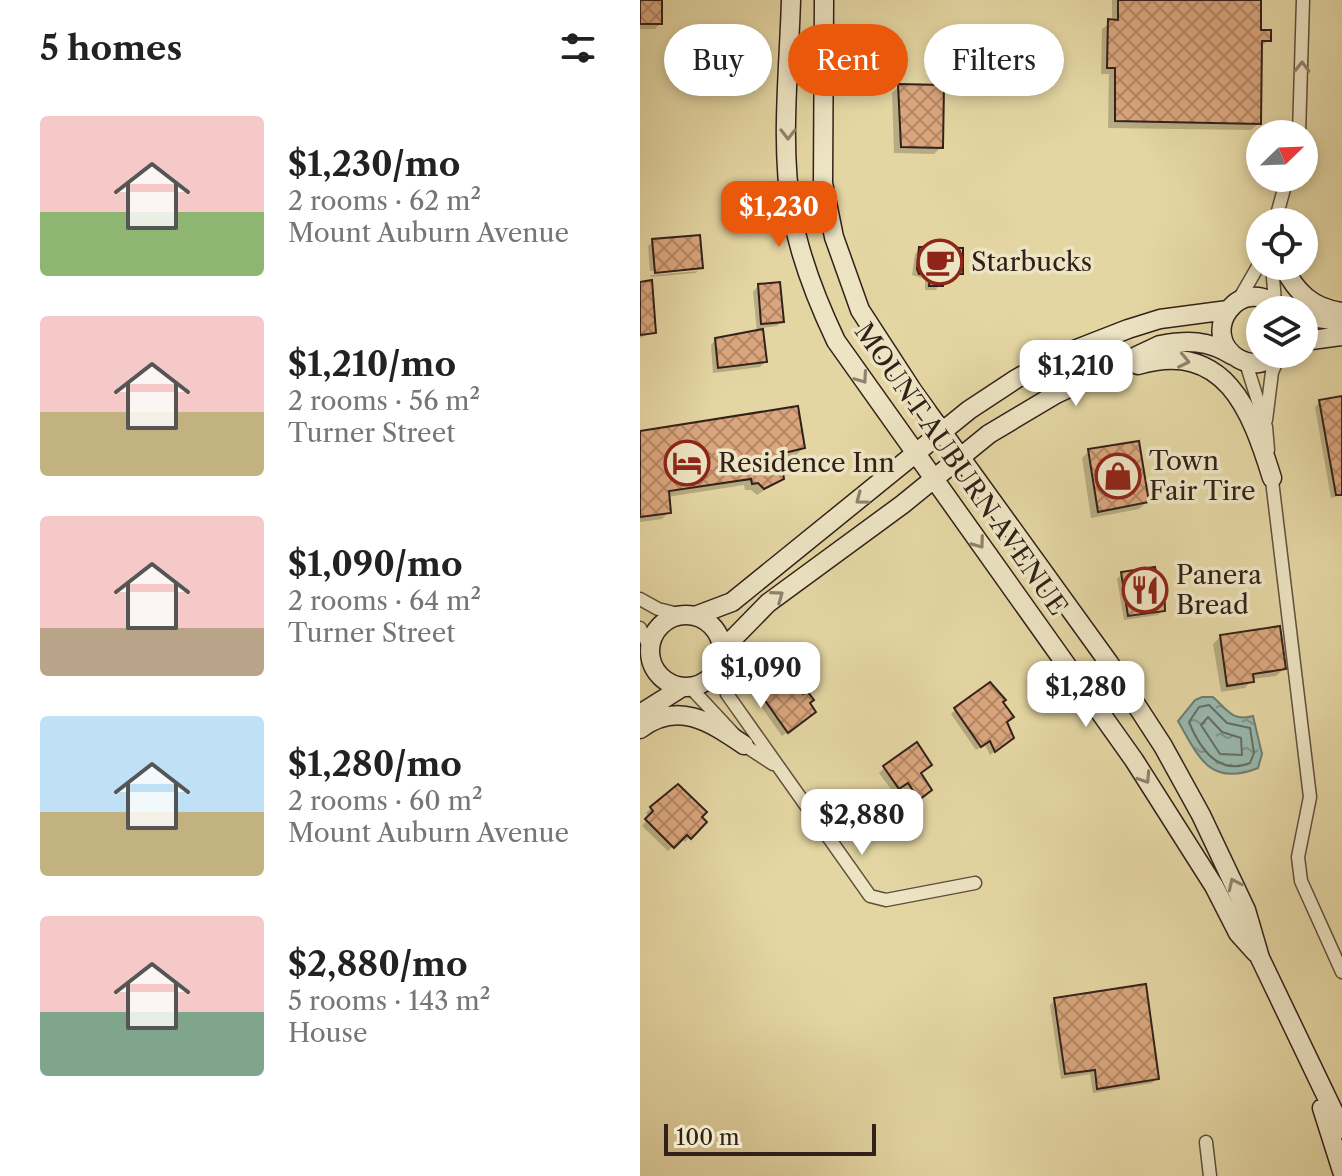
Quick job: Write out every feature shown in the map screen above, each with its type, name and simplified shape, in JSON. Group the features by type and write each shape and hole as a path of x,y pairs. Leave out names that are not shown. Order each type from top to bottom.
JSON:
{"main road":[{"name":"MOUNT AUBURN AVENUE","path":"791,0 788,185 798,241 820,307 836,341 1134,760 1214,886 1238,933 1260,958"},
{"name":"MOUNT AUBURN AVENUE","path":"824,0 823,183 834,237 860,310 961,458 1109,663 1163,746 1201,815 1246,910 1260,958 1342,1129"},
{"path":"1290,280 1313,304 1342,312"},
{"path":"640,679 664,622 732,602 943,432 1016,379 1061,355 1160,319 1232,306 1246,300"},
{"path":"1232,306 1221,328 1223,341 1239,359"},
{"path":"1318,318 1342,321"},
{"path":"1318,339 1342,336"},
{"path":"640,714 713,675 721,657 768,603 1000,427 1056,394 1160,345 1182,341 1202,342 1246,360"},
{"path":"1056,394 1157,359 1176,358 1196,363 1233,388 1255,424 1272,478"},
{"path":"689,615 712,626 721,657"},
{"path":"650,652 656,673 667,683 686,687"},
{"path":"640,729 665,715 687,713 712,724 744,745"},
{"path":"1297,1033 1342,1112"},
{"path":"1297,1033 1342,1171"}],"street":[{"path":"1299,120 1303,0"},
{"path":"1232,306 1249,280"},
{"path":"1239,359 1266,427"},
{"path":"1274,368 1266,427 1310,797 1298,857 1301,881 1342,972"},
{"path":"640,599 658,609 689,615"},
{"path":"640,628 650,652"},
{"path":"721,657 727,694 775,766 870,896 886,900 975,883"},
{"path":"686,687 744,745 775,766"},
{"path":"1206,1142 1210,1176"}],"water":[{"path":"1213,697 1235,716 1253,716 1262,754 1258,768 1228,774 1208,766 1200,757 1178,721 1195,700"}],"building":[{"path":"640,0 662,0 662,24 640,24"},
{"path":"1118,0 1261,0 1261,30 1271,30 1271,41 1262,41 1261,120 1246,120 1246,124 1115,121 1115,68 1107,68 1108,19 1118,20"},
{"path":"908,84 924,85 924,96 944,96 943,148 901,147 899,96 908,96"},
{"path":"700,235 703,268 655,273 652,239"},
{"name":"Starbucks","path":"919,247 963,248 963,274 944,274 943,286 929,286 930,274 919,274 917,269"},
{"path":"652,280 656,333 640,335 640,282"},
{"path":"780,282 784,322 761,324 758,284"},
{"path":"763,329 767,362 718,368 715,338"},
{"path":"1342,396 1342,495 1336,495 1319,400"},
{"name":"Residence Inn","path":"798,406 805,448 780,454 784,479 764,489 758,483 752,484 751,479 669,491 671,513 640,517 640,431"},
{"name":"Town Fair Tire","path":"1139,441 1149,502 1098,512 1088,449"},
{"name":"Panera Bread","path":"1155,567 1157,578 1164,582 1165,611 1128,616 1121,572"},
{"path":"1280,626 1286,669 1253,674 1254,682 1227,686 1220,635"},
{"path":"777,658 803,694 807,691 814,700 810,703 816,712 788,733 749,678"},
{"path":"990,682 1006,700 1003,702 1014,717 1007,722 1014,738 995,752 990,741 981,747 954,708"},
{"path":"917,742 932,765 921,773 932,790 919,800 908,783 899,789 883,766"},
{"path":"678,784 707,812 702,817 707,822 691,839 687,835 674,848 645,819 653,811 650,807"},
{"path":"1146,984 1159,1079 1097,1089 1095,1070 1065,1074 1054,998"}],"place":[{"name":"Starbucks","path":"940,262"},
{"name":"Residence Inn","path":"687,463"},
{"name":"Town Fair Tire","path":"1118,476"},
{"name":"Panera Bread","path":"1145,590"}]}
